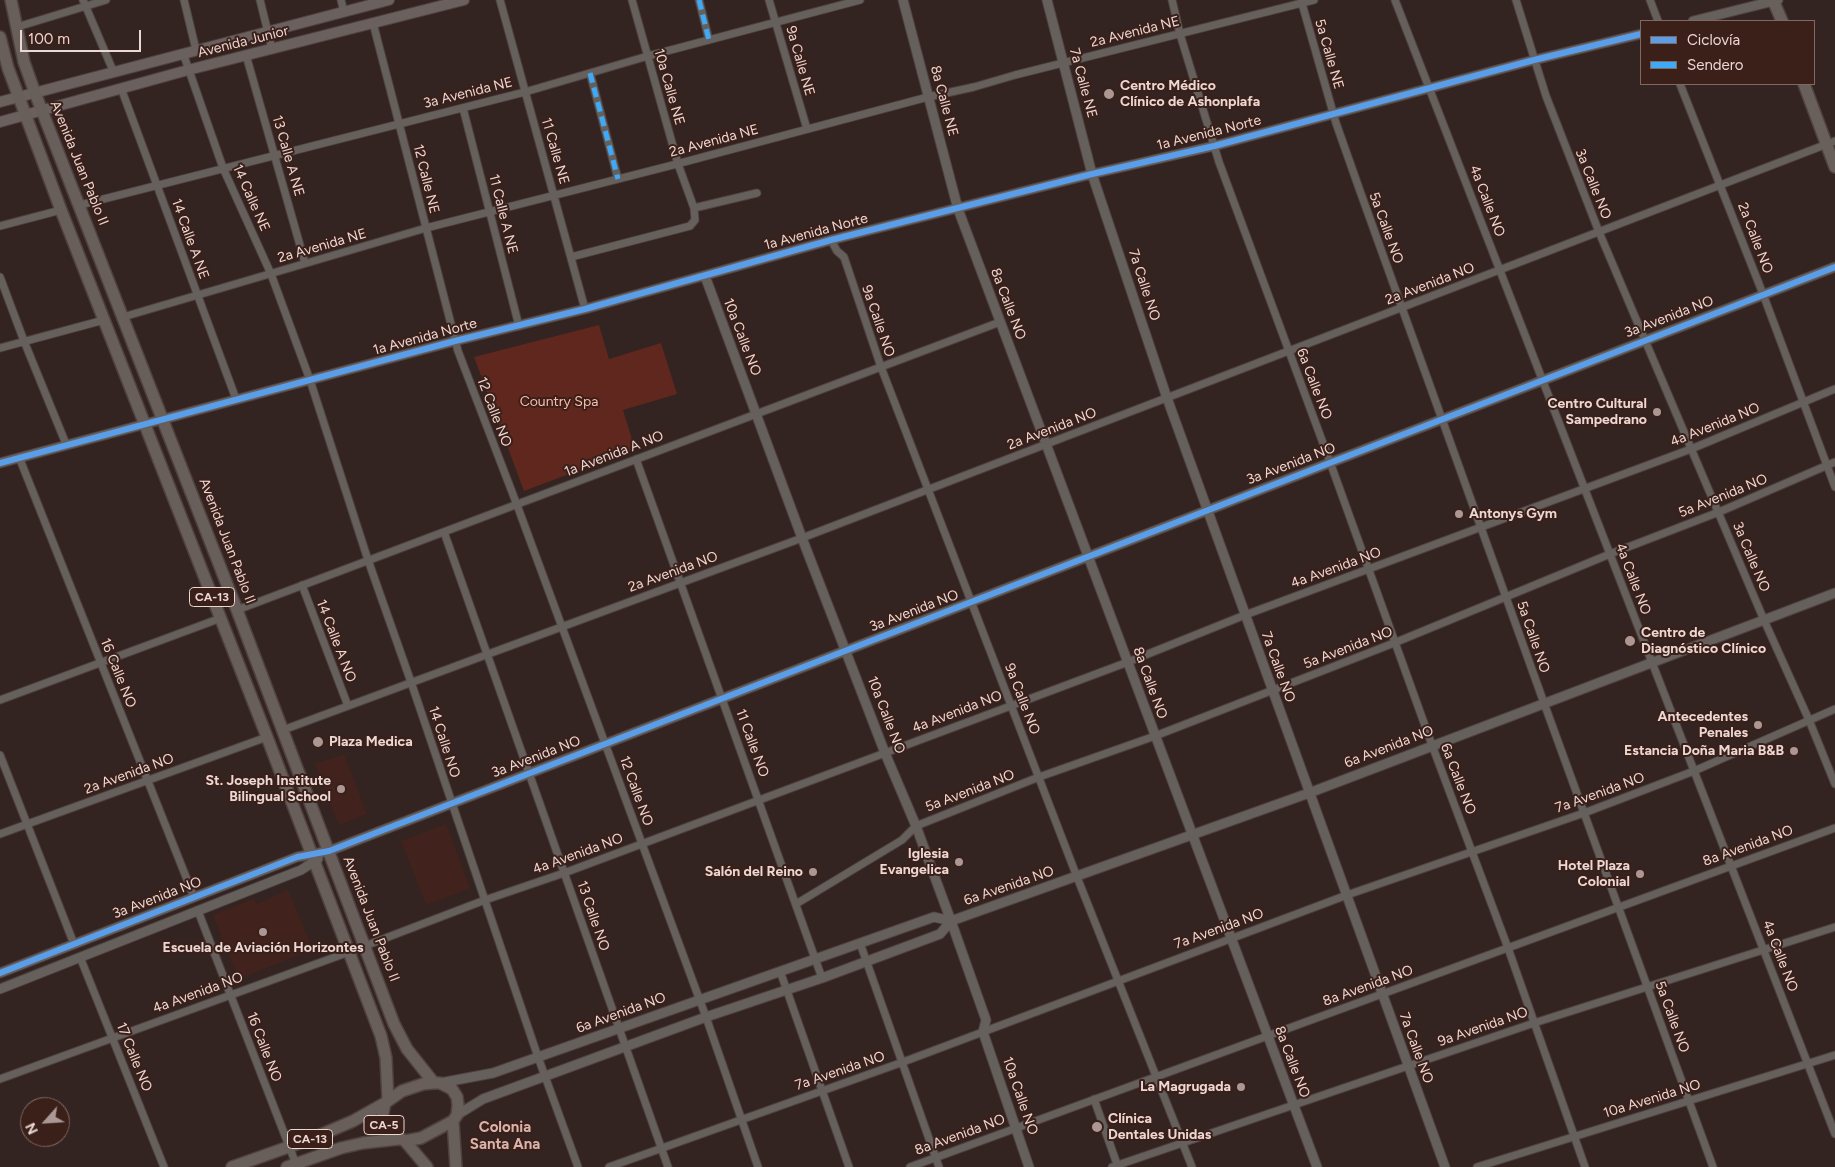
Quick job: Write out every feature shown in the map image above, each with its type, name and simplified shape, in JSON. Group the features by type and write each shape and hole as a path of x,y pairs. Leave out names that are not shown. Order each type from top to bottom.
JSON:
{"highway":[{"name":"Avenida Juan Pablo II","path":"11,0 24,62 35,93 237,610 394,1024 407,1048 437,1083"},
{"name":"CA-13","path":"0,37 18,97 267,737 381,1036 386,1058 387,1101 353,1121 311,1139 232,1167"},
{"name":"CA-5","path":"427,1167 402,1140 385,1128 382,1117 387,1101 395,1095 413,1087 437,1083"},
{"path":"437,1083 452,1089 458,1105 455,1118 456,1167"},
{"name":"CA-5","path":"402,1140 426,1136 455,1118"},
{"name":"CA-13","path":"291,1165 356,1145 402,1140"}],"main road":[{"name":"Avenida Junior","path":"0,102 389,0"},
{"name":"Avenida Junior","path":"0,122 188,70 464,0"},
{"path":"1775,0 1782,20"},
{"path":"1804,85 1831,143 1835,167"}],"street":[{"path":"17,27 85,3 106,0"},
{"path":"184,0 196,50"},
{"path":"260,0 272,49"},
{"path":"341,0 344,12"},
{"name":"11 Calle NE","path":"500,0 585,310"},
{"name":"10a Calle NE","path":"632,0 678,164 694,208"},
{"path":"699,0 709,40"},
{"name":"9a Calle NE","path":"769,0 807,129"},
{"name":"3a Avenida NE","path":"80,205 525,92 648,56 860,0"},
{"name":"8a Calle NE","path":"903,0 958,209"},
{"name":"7a Calle NE","path":"1047,0 1092,174"},
{"name":"6a Calle NO","path":"1172,0 1180,34 1214,146 1394,643 1508,948 1585,1167"},
{"name":"2a Avenida NE","path":"122,317 426,228 678,164 928,97 974,87 1314,0"},
{"name":"4a Calle NO","path":"1395,0 1835,1134"},
{"name":"3a Calle NO","path":"1516,0 1560,136 1599,232 1835,784"},
{"path":"1650,0 1658,20"},
{"path":"1697,20 1775,0"},
{"name":"5a Calle NE","path":"1301,2 1334,114"},
{"path":"85,3 114,73"},
{"name":"12 Calle NE","path":"373,22 455,341"},
{"name":"1a Avenida Norte","path":"0,462 455,341 585,310 831,240 1092,174 1214,146 1534,60 1640,34"},
{"name":"14 Calle NE","path":"183,54 223,168 271,274 310,380"},
{"name":"13 Calle A NE","path":"246,56 305,263"},
{"path":"590,73 618,179"},
{"name":"2a Calle NO","path":"1680,85 1763,294 1835,487"},
{"name":"14 Calle A NE","path":"121,88 236,399"},
{"name":"11 Calle A NE","path":"463,108 519,326"},
{"name":"5a Calle NO","path":"1334,114 1401,308 1713,1167"},
{"name":"2a Avenida NO","path":"283,730 802,538 1831,143"},
{"name":"7a Calle NO","path":"1092,174 1167,398 1445,1167"},
{"path":"571,257 690,226 696,220 694,208 757,193"},
{"name":"8a Calle NO","path":"958,209 1317,1167"},
{"path":"0,226 61,210"},
{"name":"9a Calle NO","path":"831,240 837,251 844,257 881,367 928,490 1192,1167"},
{"name":"3a Avenida NO","path":"0,989 301,870 313,858 329,851 1835,267"},
{"name":"10a Calle NO","path":"705,276 802,538 885,753 916,826 951,921 986,1020 983,1032 1029,1167"},
{"path":"0,277 66,444"},
{"path":"0,348 104,320"},
{"name":"1a Avenida A NO","path":"237,610 1000,322"},
{"name":"12 Calle NO","path":"455,341 700,1000 758,1167"},
{"name":"14 Calle NO","path":"310,380 368,560 538,1057 578,1167"},
{"name":"4a Avenida NO","path":"0,1079 349,952 485,900 564,873 1128,662 1245,615 1691,449 1835,389"},
{"name":"16 Calle NO","path":"19,457 194,897"},
{"name":"11 Calle NO","path":"636,459 822,978"},
{"name":"5a Avenida NO","path":"796,904 902,840 916,826 1039,777 1155,736 1394,643 1610,554 1718,512 1835,462"},
{"name":"13 Calle NO","path":"444,532 668,1167"},
{"name":"14 Calle A NO","path":"302,586 348,706"},
{"name":"6a Avenida NO","path":"455,1118 483,1099 940,934 951,921 1309,793 1835,593"},
{"path":"0,700 220,618"},
{"name":"7a Avenida NO","path":"609,1167 903,1062 1347,895 1584,813 1694,771 1835,709"},
{"name":"2a Avenida NO","path":"0,834 267,737"},
{"path":"0,755 74,944"},
{"name":"8a Avenida NO","path":"910,1167 1835,828"},
{"name":"3a Avenida NO","path":"0,972 297,857 313,858"},
{"name":"16 Calle NO","path":"198,911 288,1146 291,1165"},
{"name":"6a Avenida NO","path":"437,1083 493,1073 934,917 951,921"},
{"name":"9a Avenida NO","path":"1116,1166 1534,1023 1835,927"},
{"path":"860,943 939,1167"},
{"name":"17 Calle NO","path":"80,957 164,1167"},
{"path":"780,971 850,1167"},
{"name":"10a Avenida NO","path":"1477,1167 1835,1055"},
{"path":"1094,1099 1116,1166"}],"shaded area":[{"name":"St. Joseph Institute Bilingual School","path":"344,754 367,814 339,825 315,764"},
{"path":"446,824 470,888 426,905 401,841"},
{"name":"Escuela de Aviación Horizontes","path":"288,890 313,949 239,979 213,915 253,899 257,904"}],"green space":[{"name":"Country Spa","path":"599,325 609,359 661,343 677,394 623,410 635,449 524,491 474,357"}],"marked path":[{"path":"699,0 709,40"},
{"path":"590,73 618,179"}],"cycle path":[{"path":"0,463 455,341 585,309 831,240 1092,174 1214,146 1534,60 1640,34"},
{"path":"0,973 297,857 329,851 1835,267"}],"place":[{"name":"Centro Médico Clínico de Ashonplafa","path":"1109,94"},
{"name":"Centro Cultural Sampedrano","path":"1657,412"},
{"name":"Antonys Gym","path":"1459,514"},
{"name":"Centro de Diagnóstico Clínico","path":"1630,641"},
{"name":"Antecedentes Penales","path":"1758,725"},
{"name":"Plaza Medica","path":"318,742"},
{"name":"Estancia Doña Maria B&B","path":"1794,751"},
{"name":"St. Joseph Institute Bilingual School","path":"341,789"},
{"name":"Iglesia Evangelica","path":"959,862"},
{"name":"Salón del Reino","path":"813,872"},
{"name":"Hotel Plaza Colonial","path":"1640,874"},
{"name":"Escuela de Aviación Horizontes","path":"263,932"},
{"name":"La Magrugada","path":"1241,1087"},
{"name":"Clínica Dentales Unidas","path":"1097,1127"}],"district":[{"name":"Colonia Santa Ana","path":"505,1136"}]}
